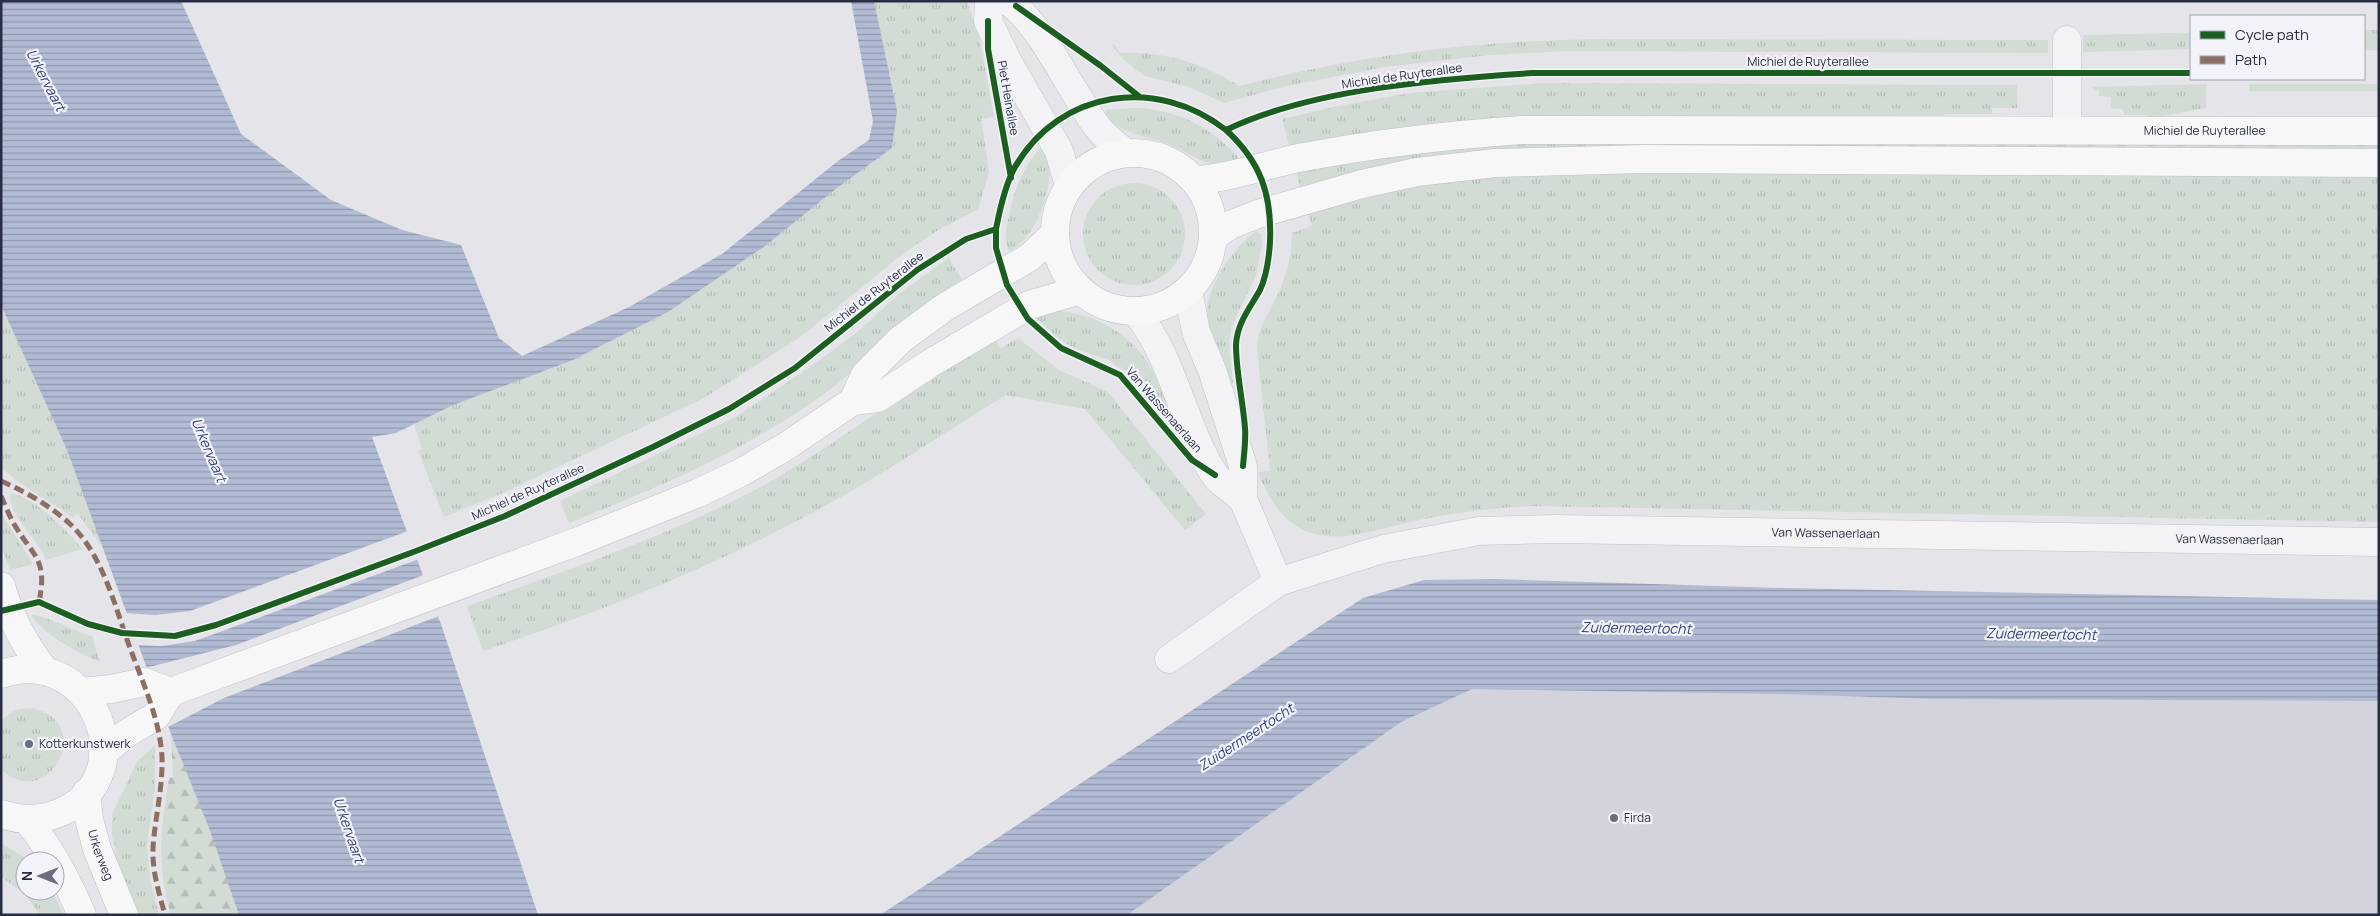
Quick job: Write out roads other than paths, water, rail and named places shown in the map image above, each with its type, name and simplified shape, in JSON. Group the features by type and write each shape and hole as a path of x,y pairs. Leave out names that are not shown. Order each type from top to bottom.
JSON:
{"main road":[{"name":"Michiel de Ruyterallee","path":"1195,180 1244,173 1298,158 1414,140 1523,130 2379,131"},
{"path":"1126,153 1158,156 1178,166 1195,180 1209,207 1213,238 1206,267 1188,291 1164,306 1136,312 1110,308 1094,301 1080,290 1061,264 1055,233 1059,208 1069,186 1094,163 1126,153"},
{"path":"1213,238 1230,225 1258,214 1362,184 1417,172 1495,162 1643,159 2379,164"},
{"path":"853,401 865,375 900,340 945,307 1030,257 1055,233"},
{"path":"103,754 127,733 156,716 171,692 585,539 698,493 740,473 785,447 853,401 878,398 929,364 1028,305 1080,290"},
{"path":"1,586 8,609 27,647 45,671"},
{"path":"1,674 21,670 45,671 65,678 82,692 100,720 103,754 98,775 86,793 65,810 53,815 14,817"},
{"path":"82,692 111,689 144,682 171,692"},
{"name":"Urkerweg","path":"86,793 89,820 97,849 124,915"},
{"path":"14,817 44,840 63,871 82,915"}],"street":[{"name":"Piet Heinallee","path":"990,1 988,21 1008,62 1059,151 1069,186"},
{"path":"1007,1 1016,6 1043,42 1099,130 1126,153"},
{"path":"2067,40 2067,130"},
{"name":"Van Wassenaerlaan","path":"1188,291 1196,332 1221,395 1244,466 1243,498 1278,582"},
{"name":"Van Wassenaerlaan","path":"1136,312 1149,328 1158,344 1194,432 1215,475 1243,498"},
{"name":"Van Wassenaerlaan","path":"1169,659 1278,582 1384,549 1478,531 1556,529 2379,542"}],"water":[{"name":"Urkervaart","path":"1,1 181,1 241,134 331,200 402,230 461,245 499,338 522,356 629,307 722,254 838,161 869,140 873,121 851,1 874,1 897,111 892,148 837,188 765,246 668,312 573,360 453,405 396,433 372,437 442,627 538,915 239,915 209,828 171,734 67,450 1,305"},
{"name":"Zuidermeertocht","path":"1495,579 1783,588 2379,600 2379,701 1939,699 1472,689 1401,722 1127,915 880,915 1363,598 1424,580"}],"place":[{"name":"Kotterkunstwerk","path":"29,744"},
{"name":"Firda","path":"1614,818"}]}
